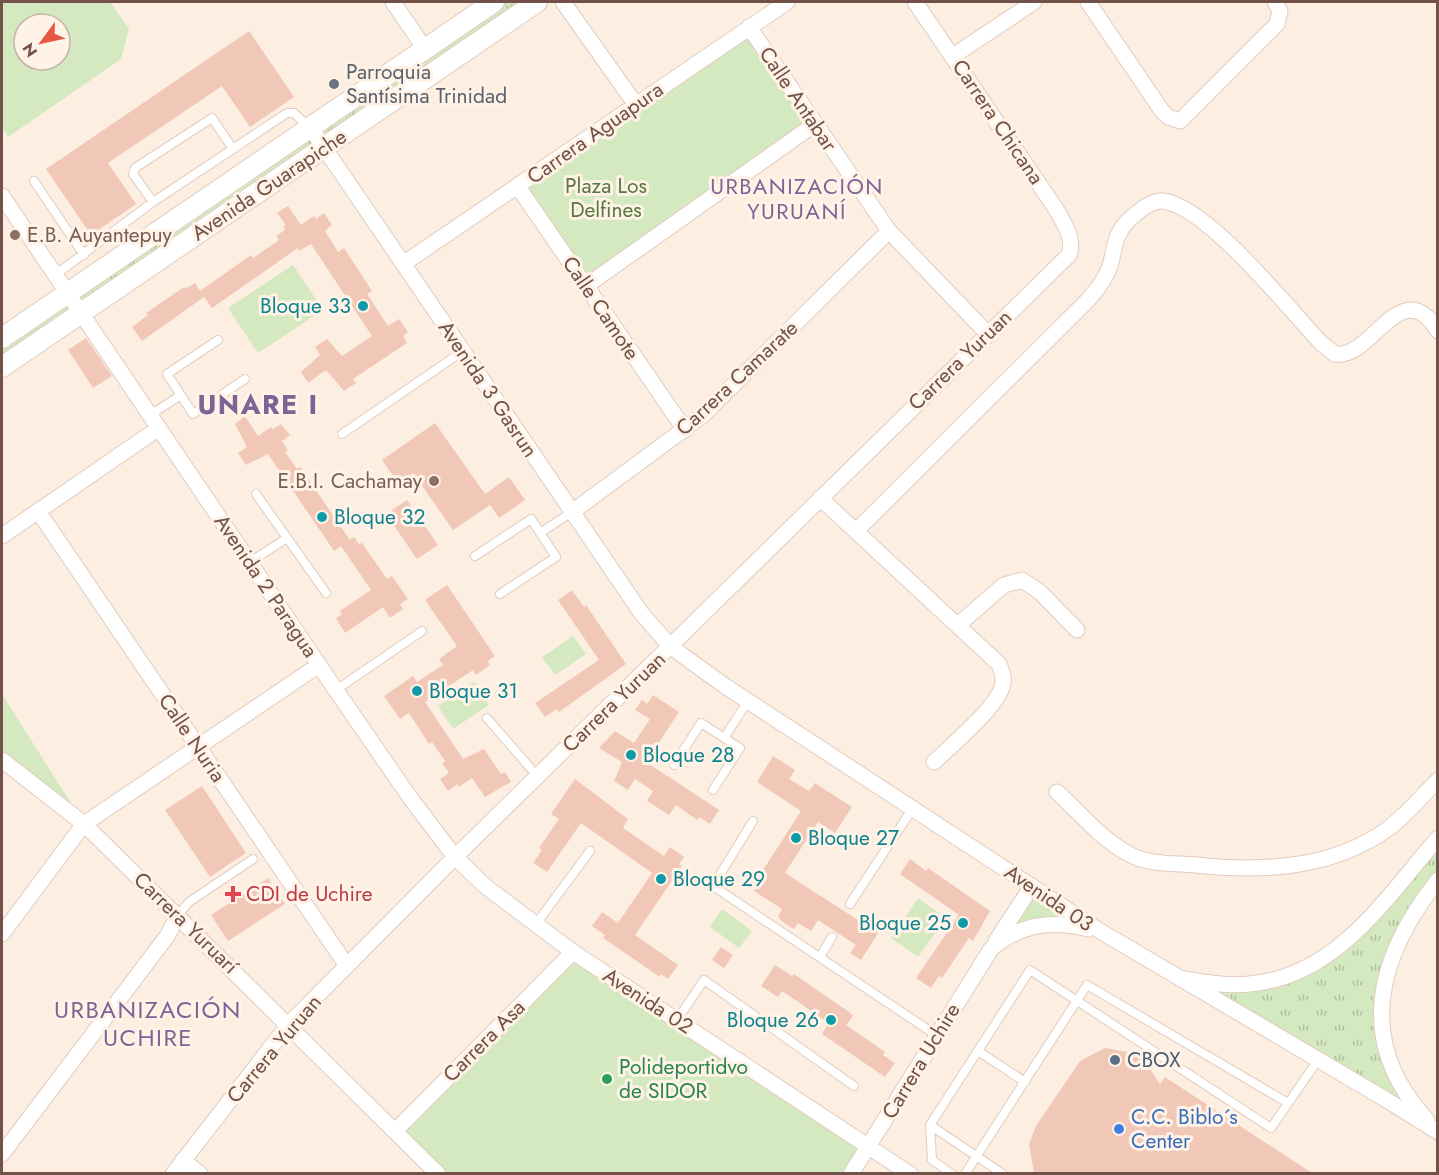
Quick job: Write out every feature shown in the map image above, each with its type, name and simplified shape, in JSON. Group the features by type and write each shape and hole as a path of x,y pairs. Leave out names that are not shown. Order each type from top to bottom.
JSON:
{"street":[{"path":"393,2 425,49"},
{"name":"Avenida Guarapiche","path":"2,338 494,2"},
{"name":"Avenida Guarapiche","path":"2,367 537,2"},
{"path":"563,2 636,105"},
{"name":"Carrera Aguapura","path":"403,264 787,2"},
{"name":"Carrera Chicana","path":"915,2 1056,209 1066,227 1072,247"},
{"path":"953,56 1034,2"},
{"path":"1088,2 1168,117 1180,121 1268,36 1280,17 1275,2"},
{"name":"Calle Antabar","path":"749,27 889,231 987,333"},
{"path":"586,286 815,124"},
{"name":"Avenida 3 Gasrun","path":"310,127 642,614 671,647"},
{"name":"Calle Camote","path":"518,186 685,430"},
{"name":"Avenida 2 Paragua","path":"2,196 336,690 411,799 455,857"},
{"path":"856,531 1088,300 1103,281 1110,265 1116,235 1126,222 1153,202 1163,201 1175,206 1221,237 1249,263 1321,343 1335,354 1352,352 1391,317 1405,311 1424,315 1437,331"},
{"name":"Carrera Camarate","path":"572,512 685,430 729,392 889,231"},
{"name":"Carrera Yuruan","path":"173,1173 288,1025 455,857 671,647 987,333 1057,267 1069,255 1072,247"},
{"path":"2,536 159,428"},
{"path":"820,498 999,664 1003,677 1002,689 992,703 934,762"},
{"name":"Calle Nuria","path":"38,511 347,966"},
{"path":"958,625 1004,585 1022,580 1040,592 1077,630"},
{"name":"Avenida 03","path":"671,647 748,701 1100,932 1437,1132"},
{"path":"2,934 84,824 319,665"},
{"name":"Carrera Yuruarí","path":"2,760 84,824 438,1173"},
{"path":"1056,792 1114,843 1140,859 1199,866 1271,868 1303,865 1369,840 1400,819 1437,780"},
{"path":"1178,979 1211,983 1256,984 1287,976 1312,965 1342,946 1358,930 1437,837"},
{"name":"Avenida 02","path":"455,857 485,886 573,952 868,1148 910,1173"},
{"path":"1437,880 1414,910 1391,954 1382,997 1382,1017 1388,1052 1402,1088 1437,1132"},
{"name":"Carrera Uchire","path":"851,1173 1032,886"},
{"path":"2,1154 168,935 178,915"},
{"name":"Carrera Uchire","path":"991,949 1002,939 1032,926 1071,924 1100,932"},
{"name":"Carrera Asa","path":"395,1131 573,952"},
{"path":"183,1160 200,1173"}],"lane":[{"path":"55,274 84,255 153,202 286,113 294,113 310,127"},
{"path":"153,202 133,174 135,168 212,118 233,149"},
{"path":"34,181 84,255"},
{"path":"218,340 167,374 193,414 245,379"},
{"path":"342,434 463,351"},
{"path":"150,415 181,395"},
{"path":"256,494 326,593"},
{"path":"540,533 572,512"},
{"path":"475,556 531,519 556,557 500,594"},
{"path":"250,562 287,538"},
{"path":"336,690 422,631"},
{"path":"724,738 748,701"},
{"path":"487,718 538,777"},
{"path":"674,765 701,723 740,748 712,790"},
{"path":"850,904 913,808"},
{"path":"753,821 713,886 936,1035"},
{"path":"536,924 590,851"},
{"path":"178,915 189,902 253,859"},
{"path":"820,957 832,937"},
{"path":"952,1173 932,1160 930,1125 1030,970 1271,1128 1318,1060"},
{"path":"677,1020 704,980 854,1086"},
{"path":"965,1173 1087,985 1288,1103"},
{"path":"978,1051 1025,1082"},
{"path":"930,1125 1003,1173"}],"green space":[{"path":"2,2 110,2 129,29 121,59 8,137 2,127"},
{"path":"494,2 537,2 2,367 2,338"},
{"name":"Plaza Los Delfines","path":"749,27 815,124 586,286 518,187"},
{"path":"293,265 323,310 258,353 228,308"},
{"path":"573,636 586,654 555,675 542,657"},
{"path":"474,682 489,705 453,729 438,706"},
{"path":"2,694 84,824 2,760"},
{"path":"1437,838 1437,880 1391,955 1388,1052 1437,1131 1178,979 1256,984 1329,955"},
{"path":"1032,886 1100,931 1071,924 1002,939"},
{"path":"918,898 946,918 918,957 891,938"},
{"path":"722,909 752,931 739,948 710,927"},
{"name":"Polideportidvo de SIDOR","path":"573,952 867,1146 848,1173 438,1174 395,1131"}],"building":[{"path":"249,31 294,97 250,127 222,86 108,163 136,204 91,235 46,169"},
{"name":"Bloque 33","path":"288,206 301,225 314,216 316,219 324,213 332,225 325,231 338,252 344,248 372,291 367,294 388,326 399,319 408,332 403,336 407,343 353,379 356,383 344,391 326,370 308,383 301,372 320,355 315,347 327,339 342,356 372,336 311,244 299,251 298,248 212,308 204,297 142,341 132,327 148,315 146,313 184,287 185,289 195,283 200,291 251,255 253,258 279,240 276,236 285,230 283,227 286,225 277,213"},
{"path":"86,338 112,376 93,388 68,350"},
{"name":"Bloque 32","path":"245,416 258,436 271,427 273,429 281,424 290,435 282,441 288,450 285,452 297,469 300,467 350,540 354,537 359,544 362,543 387,579 392,576 408,599 400,604 403,609 390,618 383,607 345,633 336,618 342,614 340,611 371,590 341,546 334,551 268,454 246,465 238,453 247,447 235,424"},
{"path":"435,423 485,494 509,477 525,500 499,518 490,505 453,530 413,473 398,483 382,460"},
{"path":"407,500 438,545 417,559 386,514"},
{"name":"Bloque 31","path":"447,585 495,656 488,661 490,665 476,675 473,670 425,702 463,759 484,749 501,774 505,772 511,782 485,797 472,778 459,787 457,784 448,791 440,779 449,773 442,763 445,761 432,742 429,744 409,713 400,719 384,696 413,676 417,682 443,665 439,659 457,646 425,600"},
{"path":"572,590 584,607 586,605 626,664 559,712 557,709 545,717 535,703 599,660 558,600"},
{"name":"Bloque 28","path":"653,695 679,712 646,762 719,810 710,824 699,817 697,820 676,805 669,815 647,801 653,791 635,779 628,790 614,781 622,762 599,748 615,731 634,743 650,719 635,710 642,700 647,704"},
{"name":"Bloque 27","path":"773,756 795,770 789,779 809,791 815,783 852,807 835,833 818,822 785,873 878,933 861,960 850,953 856,945 818,920 811,931 798,923 794,929 784,923 778,917 782,909 754,891 759,883 756,881 801,811 757,782"},
{"name":"Bloque 29","path":"575,779 628,819 623,828 664,856 670,847 684,857 679,864 682,866 635,935 678,965 668,979 661,974 660,977 603,938 605,935 592,926 602,912 618,923 652,873 581,823 547,872 533,863 542,850 539,848 559,819 551,814"},
{"path":"202,786 246,853 210,877 165,810"},
{"name":"Bloque 25","path":"910,859 926,871 928,868 990,911 973,941 969,938 942,978 939,976 931,988 916,978 959,915 900,874"},
{"path":"268,878 285,904 228,941 211,915"},
{"path":"721,947 733,955 724,968 712,960"},
{"name":"Bloque 26","path":"775,965 792,976 794,974 853,1016 846,1025 885,1052 883,1055 895,1063 885,1077 822,1034 829,1023 782,991 778,997 761,986"},
{"path":"1105,1048 1133,1053 1147,1064 1160,1084 1165,1077 1312,1173 1034,1173 1029,1144 1036,1126 1080,1061"}],"place":[{"name":"Parroquia Santísima Trinidad","path":"334,84"},
{"name":"E.B. Auyantepuy","path":"15,235"},
{"name":"Bloque 33","path":"363,306"},
{"name":"E.B.I. Cachamay","path":"434,481"},
{"name":"Bloque 32","path":"322,517"},
{"name":"Bloque 31","path":"417,691"},
{"name":"Bloque 28","path":"631,755"},
{"name":"Bloque 27","path":"796,838"},
{"name":"Bloque 29","path":"661,879"},
{"name":"CDI de Uchire","path":"233,894"},
{"name":"Bloque 25","path":"963,923"},
{"name":"Bloque 26","path":"831,1020"},
{"name":"CBOX","path":"1115,1060"},
{"name":"Polideportidvo de SIDOR","path":"607,1079"},
{"name":"C.C. Biblo´s Center","path":"1119,1129"}],"district":[{"name":"URBANIZACIÓN YURUANÍ","path":"797,198"},
{"name":"UNARE I","path":"258,404"},
{"name":"URBANIZACIÓN UCHIRE","path":"148,1023"}]}
